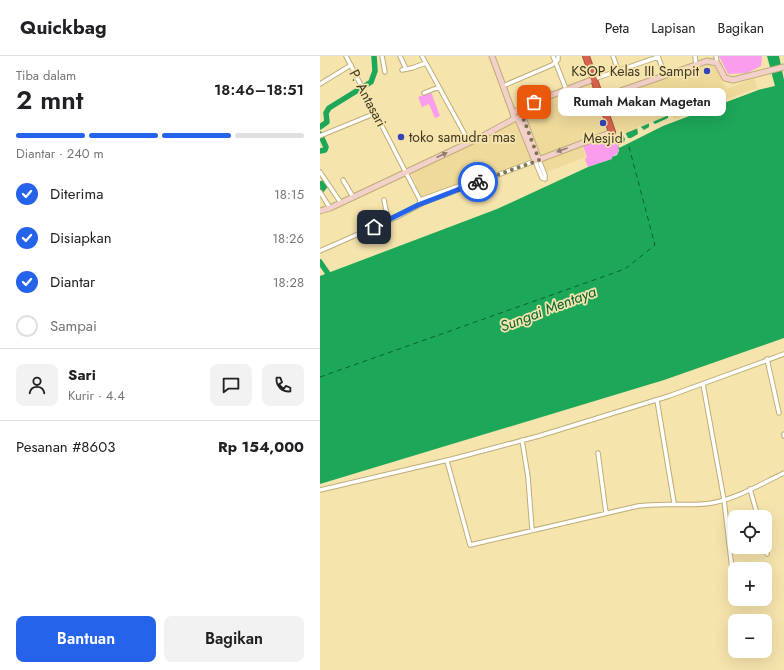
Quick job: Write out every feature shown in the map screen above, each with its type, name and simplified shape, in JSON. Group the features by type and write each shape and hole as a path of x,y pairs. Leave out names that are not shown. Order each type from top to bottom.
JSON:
{"highway":[{"path":"587,57 612,132"}],"street":[{"name":"P. Antasari","path":"346,56 420,200"},
{"path":"382,56 385,72"},
{"path":"400,56 404,69 426,63"},
{"path":"422,56 469,142"},
{"path":"492,56 513,113 518,118 538,159"},
{"path":"552,56 566,89"},
{"path":"556,63 558,56"},
{"path":"613,56 618,70"},
{"path":"513,113 523,109 533,102 566,89 658,56 665,76"},
{"path":"695,56 696,65"},
{"path":"716,56 723,75 728,80 746,78 784,67"},
{"path":"600,98 712,60 717,62"},
{"path":"503,86 556,63"},
{"path":"320,84 351,65"},
{"path":"424,93 439,87"},
{"path":"320,211 341,203 518,118 523,109"},
{"path":"322,136 376,114"},
{"path":"418,205 420,200 612,132"},
{"path":"320,251 418,205 538,159"},
{"path":"320,172 341,203"},
{"path":"343,180 353,197"},
{"path":"320,193 330,208"},
{"path":"384,200 388,220"},
{"path":"320,490 448,460 522,440 657,400 784,354"},
{"path":"767,359 779,413"},
{"path":"703,384 724,500 731,562"},
{"path":"657,400 674,503"},
{"path":"522,440 528,477 532,530"},
{"path":"598,453 606,513"},
{"path":"448,460 470,545 606,513 653,504 707,503 724,500 784,473"},
{"path":"750,489 756,510"}],"shaded area":[{"path":"719,56 762,56 761,66 747,73 728,74"},
{"path":"709,62 716,65 723,84 727,89 754,78 758,90 663,126 619,148 605,102 606,100"},
{"path":"591,81 608,131 540,157 524,116 526,110 532,105"},
{"path":"431,92 440,116 435,118 429,104 422,107 418,97"},
{"path":"518,120 533,160 423,201 411,173"},
{"path":"614,135 619,148 618,153 612,157 612,159 588,167 585,159 587,157 583,146"},
{"path":"582,145 586,157 547,172 541,159"}],"water":[{"name":"Sungai Mentaya","path":"767,56 779,56 784,80 784,338 664,380 320,484 320,276 497,209 588,167 612,159 612,157 617,155 619,151 618,144 620,143 617,137 669,115 674,121 758,90 775,86"}],"pier":[{"path":"757,88 758,90 663,126 619,148 618,145 624,142 625,139 622,133 625,132 628,138 631,138 638,134 637,127 640,126 644,130 649,127 649,122 652,121 655,124 668,118 668,113 675,119"}],"waterway":[{"path":"320,127 327,122 326,113 329,108 371,82 375,71 374,56"},
{"path":"320,134 326,147 325,150 320,151"},
{"path":"320,184 324,183 325,186 320,192"},
{"path":"320,262 331,278"}],"ferry route":[{"path":"320,377 625,269 655,245 628,143"}],"way so far":[{"path":"478,182 539,160 522,115 524,112 523,109 534,102"}],"place":[{"name":"KSOP Kelas III Sampit","path":"707,71"},
{"name":"Rumah Makan Magetan","path":"534,102"},
{"name":"Mesjid","path":"603,123"},
{"name":"toko samudra mas","path":"401,137"}],"route":[{"path":"374,227 418,205 478,182"}]}
